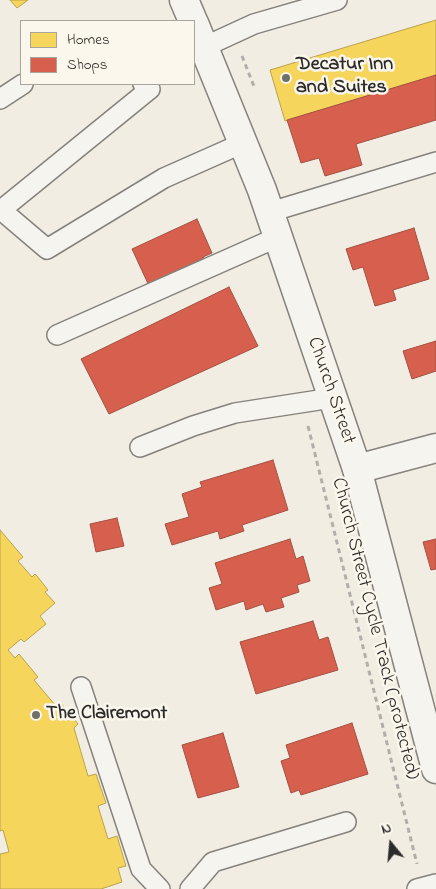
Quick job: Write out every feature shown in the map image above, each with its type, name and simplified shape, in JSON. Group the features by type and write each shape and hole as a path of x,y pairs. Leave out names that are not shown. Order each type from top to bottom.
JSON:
{"main road":[{"name":"Church Street","path":"184,0 193,20"},
{"name":"Church Street","path":"197,30 274,225 357,469 436,769"},
{"path":"357,469 436,448"}],"lane":[{"path":"197,30 254,24 337,0"},
{"path":"0,98 21,85"},
{"path":"144,85 150,89 0,210 47,249 164,178 243,143"},
{"path":"57,335 274,225 436,162"},
{"path":"140,447 193,426 235,413 332,398"},
{"path":"81,687 141,869 160,889"},
{"path":"190,889 213,862 346,822"}],"path":[{"name":"Church Street Cycle Track (protected)","path":"302,402 425,887"}],"building: Homes":[{"path":"10,0 28,0 17,8"},
{"path":"436,20 436,76 285,121 270,70"},
{"name":"The Clairemont","path":"0,530 23,557 18,561 32,577 35,574 37,576 48,590 45,592 55,603 40,616 46,624 24,642 21,639 8,650 15,658 19,654 38,677 34,680 56,706 60,702 78,724 74,728 88,776 96,774 106,803 98,806 108,839 117,836 126,866 118,868 122,882 101,889 0,889 0,854 9,852 3,830 0,831"}],"building: Shops":[{"path":"436,75 436,120 356,144 362,165 325,176 319,158 301,163 287,120"},
{"path":"197,219 212,253 203,257 206,263 150,288 132,249"},
{"path":"414,228 429,279 393,290 396,300 375,306 363,267 353,270 346,249"},
{"path":"229,287 258,346 109,414 81,359"},
{"path":"436,341 436,371 412,379 403,351"},
{"path":"273,460 288,510 242,525 244,531 220,539 218,531 172,545 165,524 189,517 182,494 202,487 200,482"},
{"path":"117,518 124,546 96,552 90,524"},
{"path":"290,539 296,559 303,556 310,581 297,585 299,592 281,598 284,607 266,612 263,604 246,610 244,601 216,610 209,588 222,584 215,563"},
{"path":"436,539 436,569 431,570 423,542"},
{"path":"313,621 319,640 328,637 338,670 256,694 240,642"},
{"path":"352,723 368,774 301,795 299,790 291,793 281,761 290,758 286,745"},
{"path":"223,733 239,787 198,798 182,745"}],"place":[{"name":"Decatur Inn and Suites","path":"286,78"},
{"name":"The Clairemont","path":"36,715"}]}
